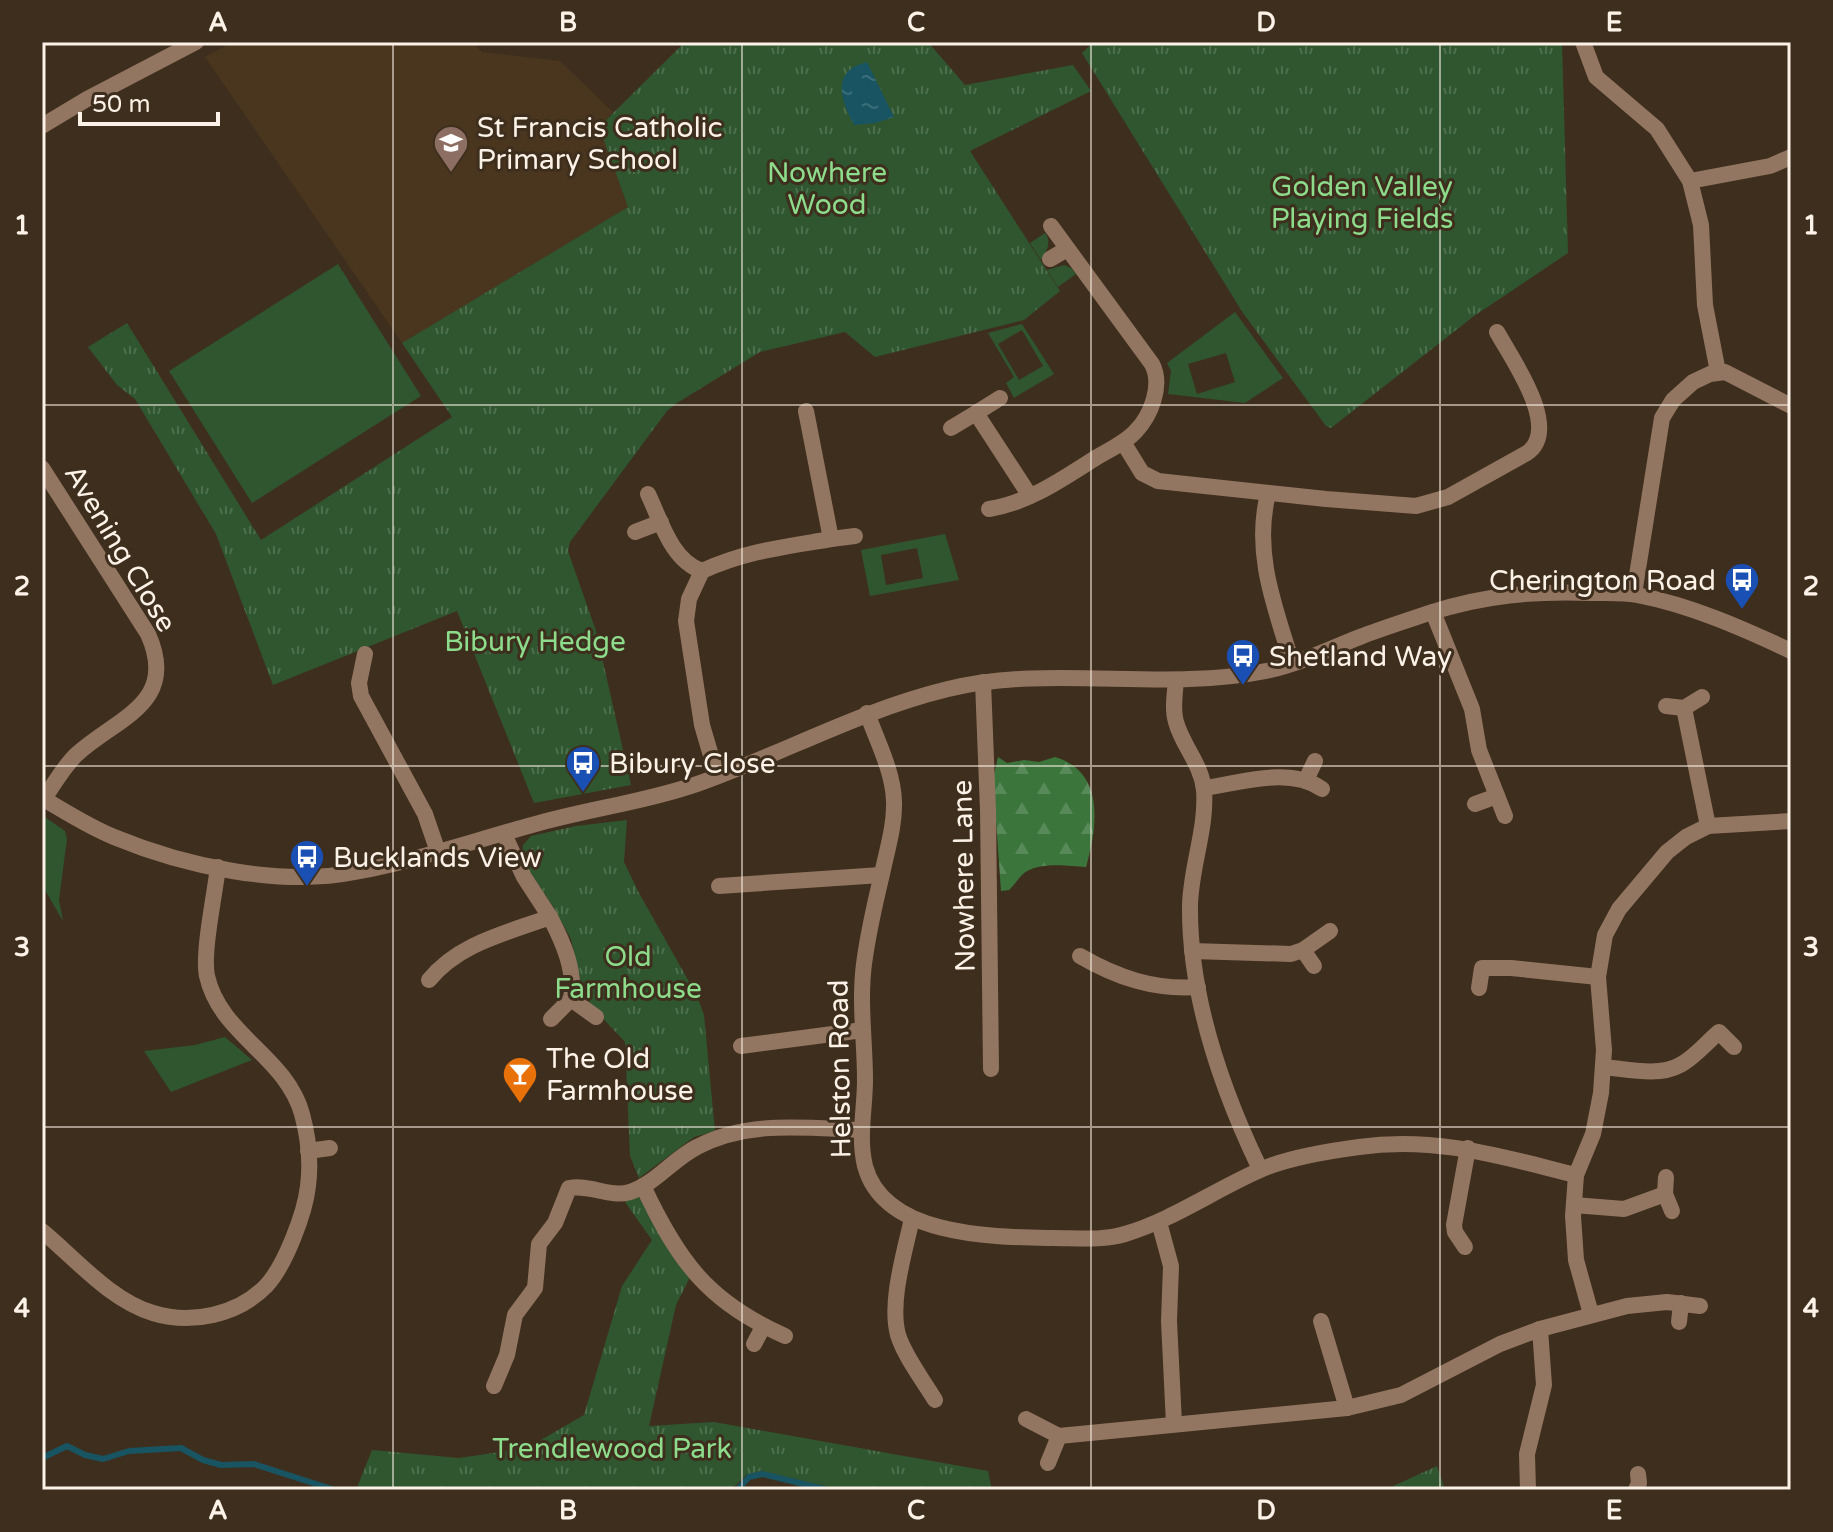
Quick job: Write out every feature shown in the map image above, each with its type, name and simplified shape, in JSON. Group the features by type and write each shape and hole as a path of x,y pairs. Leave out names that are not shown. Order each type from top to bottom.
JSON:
{"street":[{"path":"42,126 196,42"},
{"path":"1583,42 1596,77 1657,129 1690,181 1700,215 1705,305 1718,372"},
{"path":"1690,181 1770,166 1791,157"},
{"path":"989,509 1030,496 1060,481 1123,442 1136,431 1147,415 1155,391 1156,375 1147,357 1051,226"},
{"path":"1050,259 1067,249"},
{"path":"1123,442 1138,468 1153,480 1268,494 1416,506 1448,497 1531,451 1537,444 1540,433 1535,406 1497,332"},
{"path":"1634,594 1660,422 1669,405 1689,385 1718,372 1729,372 1791,406"},
{"path":"951,428 1000,398"},
{"path":"806,411 831,539"},
{"path":"976,413 1030,496"},
{"name":"Avening Close","path":"42,468 148,634 156,660 153,686 144,703 79,752 43,799"},
{"path":"648,494 680,557 702,571"},
{"path":"1268,494 1261,529 1264,562 1292,663"},
{"path":"635,532 661,522"},
{"path":"717,776 702,725 686,621 689,599 702,571 742,554 855,536"},
{"path":"43,799 111,836 171,857 218,867 292,876 322,876 355,872 438,852 532,824 678,790 867,713 983,682 1031,677 1176,680 1272,670 1433,612 1520,592 1634,594 1723,621 1791,651"},
{"path":"1433,612 1472,709 1479,750 1505,816"},
{"path":"365,654 359,683 361,696 425,814 438,852"},
{"path":"1176,680 1175,720 1199,766 1204,788 1204,812 1192,877 1192,951 1198,987 1232,1107 1260,1169"},
{"name":"Nowhere Lane","path":"983,682 991,1069"},
{"path":"1666,706 1684,708 1702,697"},
{"path":"1684,708 1708,826"},
{"name":"Helston Road","path":"867,713 889,773 894,800 891,833 864,966 865,1087 861,1130 864,1161 871,1180 888,1201 912,1218 966,1233 1023,1238 1112,1237 1159,1222 1260,1169 1361,1147 1425,1143 1468,1148 1576,1175"},
{"path":"1306,780 1315,761"},
{"path":"1204,788 1285,777 1306,780 1322,789"},
{"path":"1475,804 1497,796"},
{"path":"1591,1314 1576,1260 1574,1205 1576,1175 1593,1134 1604,1067 1598,977 1601,947 1619,909 1671,848 1686,837 1708,826 1791,821"},
{"path":"504,834 524,877 550,917 569,964 571,999 551,1019"},
{"path":"42,1231 101,1282 137,1307 168,1317 207,1316 245,1301 271,1279 292,1238 306,1197 309,1177 302,1112 287,1082 271,1061 229,1020 209,984 206,964 218,867"},
{"path":"733,868 743,884"},
{"path":"719,886 881,875"},
{"path":"429,980 464,949 550,917"},
{"path":"1192,951 1283,954 1303,950 1330,931"},
{"path":"1303,950 1314,966"},
{"path":"1080,956 1120,976 1151,986 1174,989 1198,987"},
{"path":"1479,988 1482,968 1598,977"},
{"path":"571,999 596,1017"},
{"path":"741,1046 863,1030"},
{"path":"1604,1067 1650,1071 1674,1068 1719,1032 1734,1047"},
{"path":"494,1386 507,1355 515,1315 535,1288 539,1244 557,1219 566,1191 580,1187 620,1194 643,1186 696,1147 738,1131 769,1127 861,1130"},
{"path":"308,1151 330,1148"},
{"path":"1465,1247 1454,1225 1468,1148"},
{"path":"1666,1177 1665,1194 1672,1211"},
{"path":"643,1186 674,1245 695,1275 726,1303 763,1327 785,1336"},
{"path":"1574,1205 1624,1209 1665,1194"},
{"path":"912,1218 895,1306 896,1322 901,1342 935,1400"},
{"path":"1159,1222 1171,1266 1169,1321 1174,1424"},
{"path":"1679,1322 1681,1303"},
{"path":"1026,1419 1059,1436 1347,1408 1409,1392 1500,1344 1591,1314 1642,1304 1700,1306"},
{"path":"1321,1321 1347,1408"},
{"path":"754,1344 763,1327"},
{"path":"1528,1490 1527,1454 1544,1380 1540,1329"},
{"path":"1048,1463 1059,1436"}],"shaded area":[{"name":"St Francis Catholic Primary School","path":"233,42 472,42 482,52 560,61 613,112 599,127 628,207 402,343 205,57"}],"green space":[{"path":"685,42 928,42 965,85 1073,65 1091,91 970,151 1060,291 1024,320 875,357 845,332 760,352 667,411 570,542 568,551 596,631 631,785 534,803 457,611 273,685 216,534 135,399 117,385 88,347 127,323 261,540 452,417 402,343 628,207 599,127"},
{"name":"Golden Valley Playing Fields","path":"1093,42 1562,42 1568,253 1474,316 1331,428 1326,426 1243,313 1082,53"},
{"path":"1045,233 1047,250 1041,260 1030,243"},
{"path":"338,264 421,396 252,503 169,371"},
{"path":"1064,265 1076,274 1058,287 1047,270"},
{"path":"1235,312 1283,378 1245,403 1168,394 1171,371 1167,363","holes":["1226,353 1235,382 1197,394 1188,364"]},
{"path":"1022,324 1054,374 1014,398 1006,383 1014,377 988,333","holes":["1022,330 1043,366 1019,380 998,344"]},
{"path":"945,534 959,580 870,596 861,550","holes":["917,548 923,578 886,585 881,555"]},
{"path":"998,757 1007,763 1024,760 1039,762 1055,757 1071,764 1083,775 1094,803 1093,835 1086,867 1052,865 1035,868 1022,875 1009,890 1001,891 993,779"},
{"path":"42,815 65,831 67,839 59,900 63,921 42,885"},
{"name":"Old Farmhouse","path":"627,820 624,862 697,996 704,1015 715,1131 694,1137 639,1178 630,1156 625,1042 583,993 571,939 522,860 523,845 531,836 576,826"},
{"path":"225,1037 252,1060 171,1092 144,1051 195,1045"},
{"name":"Trendlewood Park","path":"643,1192 690,1277 676,1305 649,1426 714,1422 988,1471 992,1490 841,1490 761,1471 746,1475 731,1490 356,1490 372,1450 459,1458 527,1448 584,1415 622,1286 652,1240 625,1202"},
{"path":"1437,1466 1445,1490 1374,1490 1389,1488"}],"water":[{"path":"867,62 894,117 854,125 845,106 843,79 855,66"}],"waterway":[{"path":"42,1458 67,1446 103,1459 129,1451 181,1448 203,1460 221,1465 254,1464 335,1490"},
{"path":"737,1490 749,1477 762,1474 828,1490"}],"place":[{"name":"St Francis Catholic Primary School","path":"451,174"},
{"name":"Cherington Road","path":"1742,611"},
{"name":"Shetland Way","path":"1243,687"},
{"name":"Bibury Close","path":"583,794"},
{"name":"Bucklands View","path":"307,888"},
{"name":"The Old Farmhouse","path":"520,1105"}],"park label":[{"name":"Nowhere Wood","path":"827,188"},
{"name":"Bibury Hedge","path":"535,641"}]}
